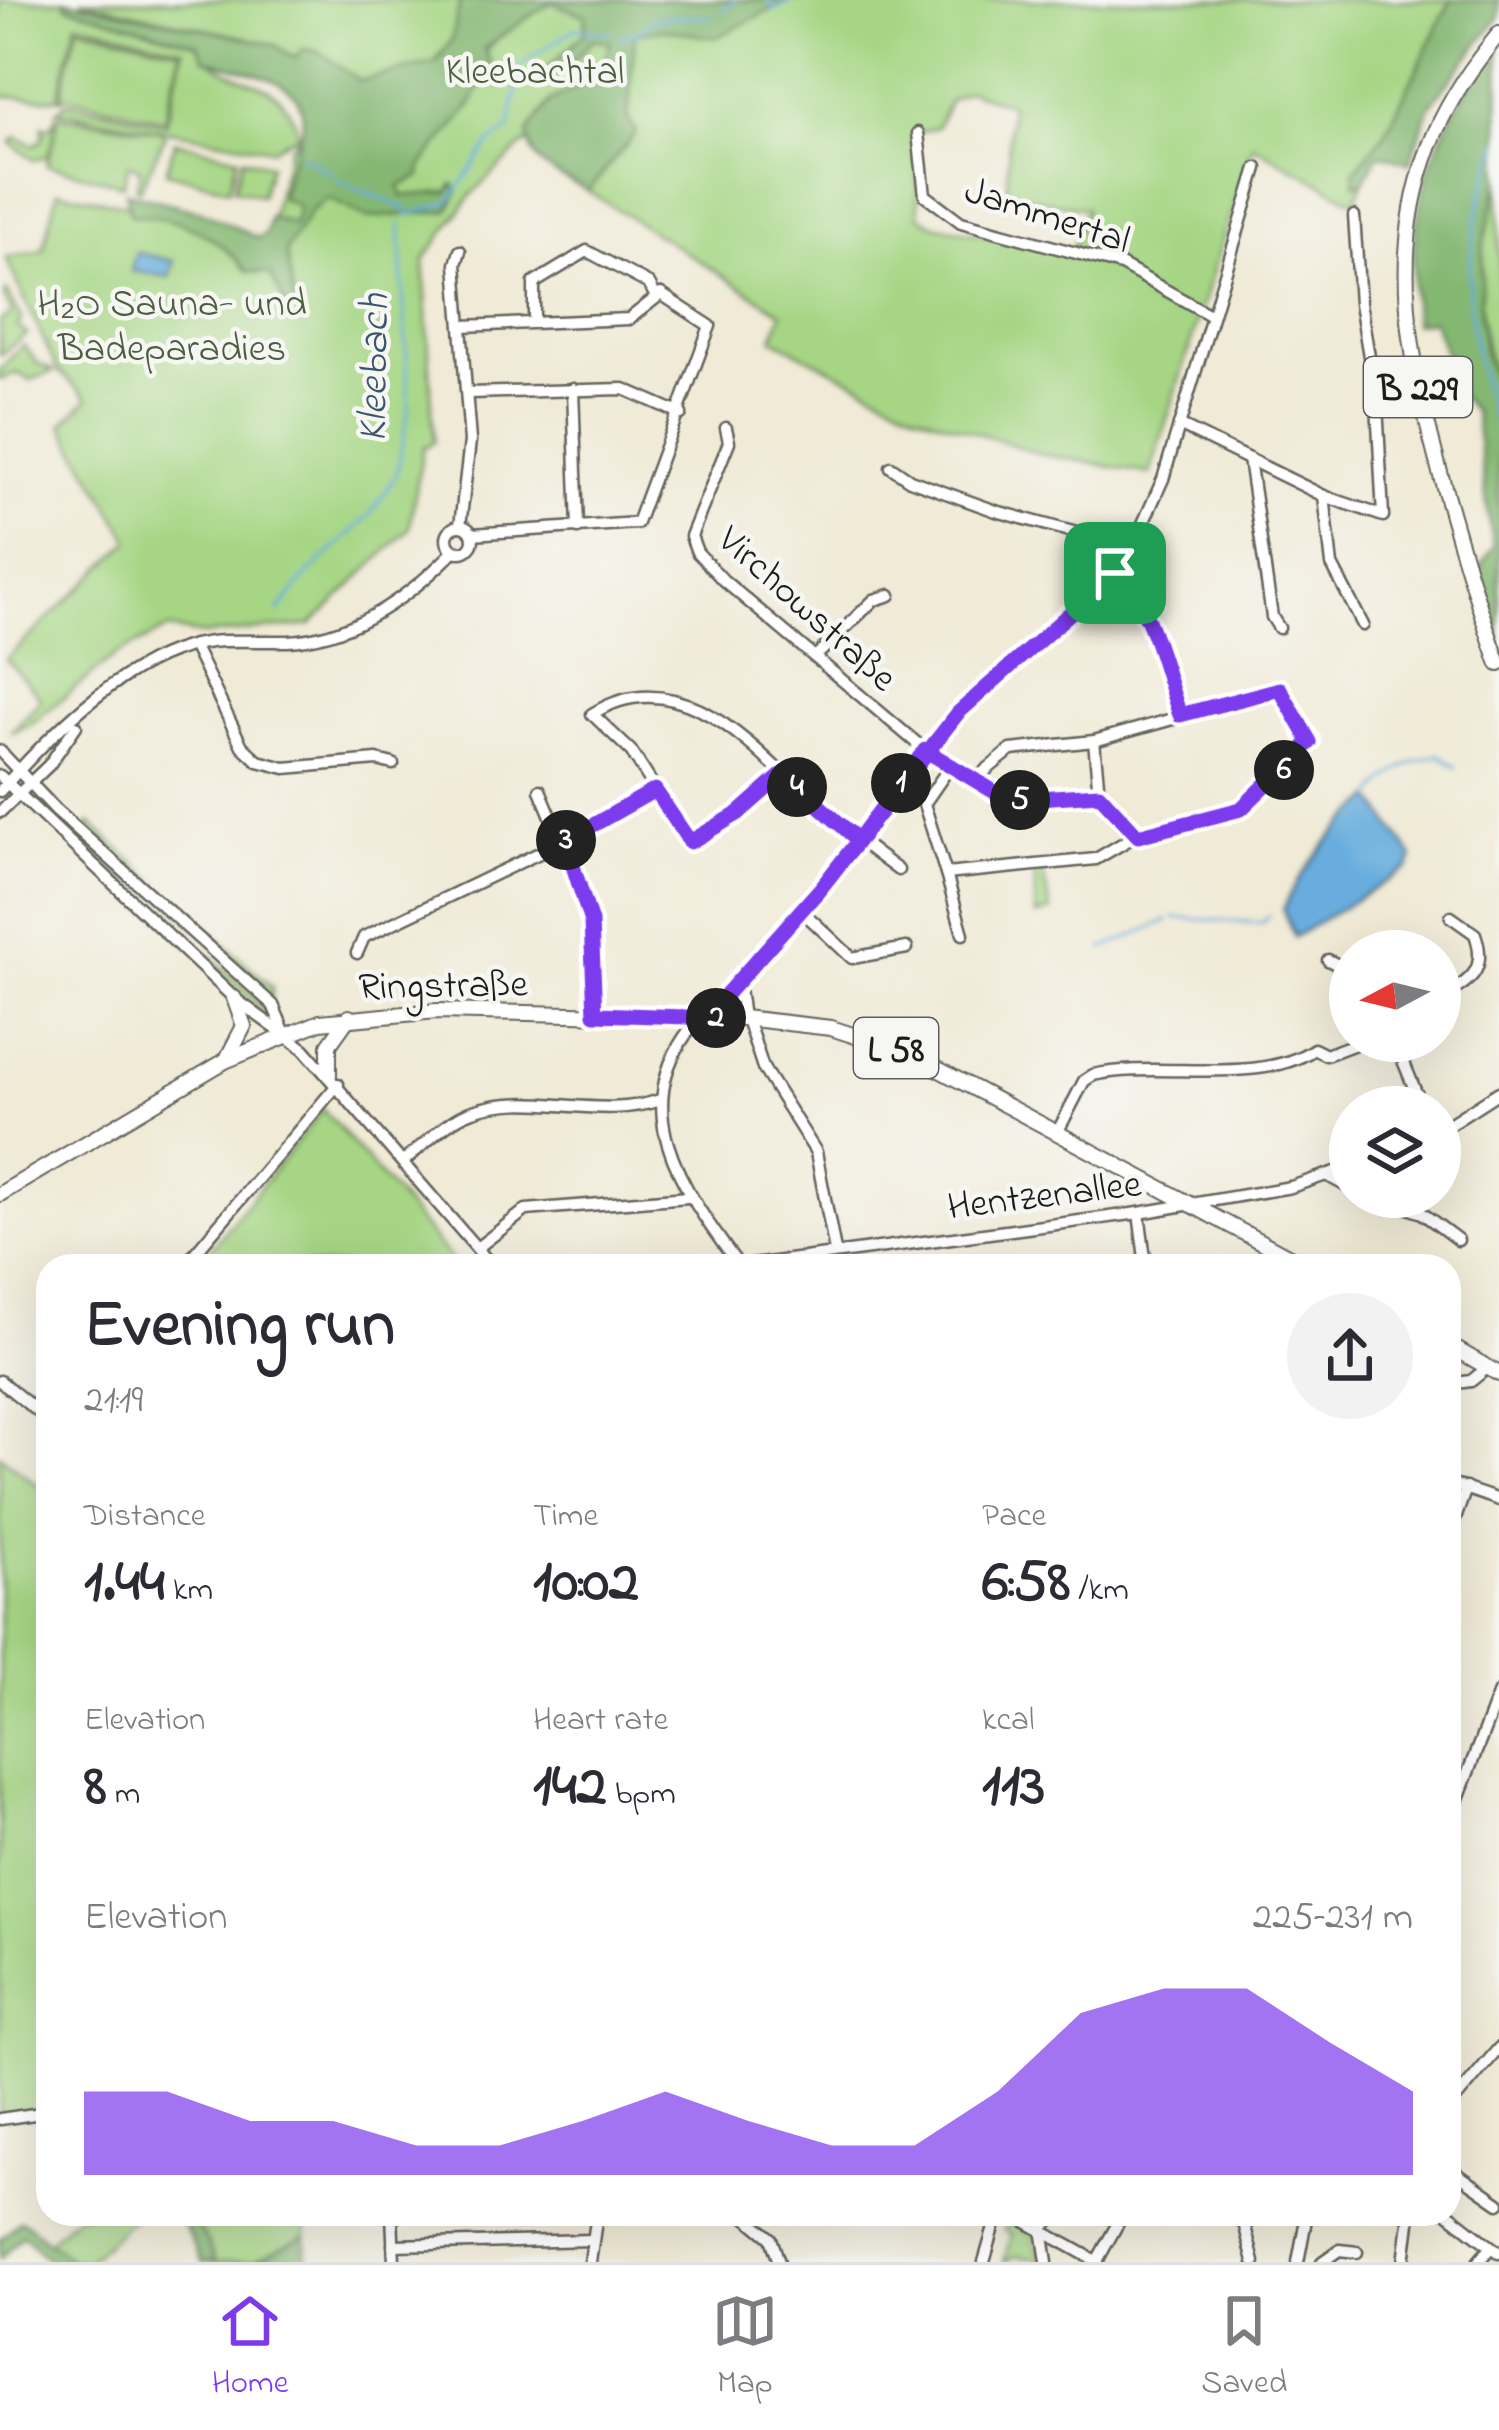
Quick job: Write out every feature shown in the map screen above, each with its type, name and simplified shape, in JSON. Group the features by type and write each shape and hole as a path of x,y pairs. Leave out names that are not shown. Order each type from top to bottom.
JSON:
{"main road":[{"name":"B 229","path":"1499,34 1457,88 1430,142 1410,207 1404,267 1407,328 1420,397 1499,664"},
{"path":"224,1061 237,1048 244,1026 234,998"},
{"name":"Ringstraße","path":"0,1194 224,1061 286,1033 349,1017 437,1011 745,1019 867,1037 1058,1131 1284,1254"},
{"path":"333,1079 329,1046 349,1017"},
{"path":"1461,1352 1493,1371"}],"street":[{"name":"Jammertal","path":"918,133 925,195 949,216 1106,260 1210,316"},
{"path":"717,1018 720,1002 802,911 925,750 958,713 1115,573 1132,548 1153,507 1257,168"},
{"path":"1179,424 1324,496 1383,516 1377,404 1360,303 1354,216"},
{"path":"460,251 470,441 460,526"},
{"path":"534,322 534,283 587,251 649,284 656,295"},
{"path":"460,526 472,534 637,524 682,414 710,326 666,296 656,295 629,319 462,326"},
{"path":"469,393 624,388 682,414"},
{"path":"573,389 578,528"},
{"name":"Virchowstraße","path":"726,428 729,442 692,543 723,580 925,750 974,780 1012,801 1099,794"},
{"path":"1249,459 1272,617 1280,628"},
{"path":"891,467 910,480 996,511 1132,548"},
{"path":"1324,496 1332,566 1363,625"},
{"path":"453,551 447,534 460,526"},
{"path":"472,534 470,548 453,551 377,614 326,635 193,645 141,667 2,783 234,998 286,1033 333,1079 482,1254"},
{"path":"1115,573 1129,585 1159,648 1180,715"},
{"path":"817,656 874,600 890,595"},
{"path":"193,645 242,746 258,761 285,767 377,760 393,764"},
{"path":"946,874 1096,859 1138,836 1241,809 1310,742 1280,689 1094,741 1011,750 974,780"},
{"path":"783,774 739,813 690,842 631,751 592,714 637,697 683,702 730,727 898,870"},
{"path":"0,812 30,783 93,704"},
{"path":"1094,741 1099,794 1138,836"},
{"path":"0,751 273,1005 286,1033"},
{"path":"951,766 924,804 964,934"},
{"path":"540,790 565,841 591,922 595,1014"},
{"path":"358,953 364,937 565,841 655,790"},
{"path":"802,911 852,958 907,948"},
{"path":"1451,917 1475,934 1479,967 1461,985"},
{"path":"738,981 745,1019 763,1067 816,1152 835,1251"},
{"path":"699,1018 666,1065 660,1100 688,1197 732,1254"},
{"path":"1058,1131 1084,1081 1093,1075 1256,1068 1301,1058 1314,1049 1329,1054"},
{"path":"194,1254 333,1079"},
{"path":"1461,1116 1499,1092"},
{"path":"405,1160 458,1118 482,1108 601,1110 660,1100"},
{"name":"Hentzenallee","path":"816,1254 1139,1213 1328,1176"},
{"path":"477,1248 526,1210 688,1197"},
{"path":"1139,1213 1144,1254"},
{"path":"1429,1218 1458,1240"},
{"path":"1461,1383 1493,1371"},
{"path":"0,1381 36,1410"},
{"path":"1461,1487 1499,1500"},
{"path":"1461,1502 1466,1488"},
{"path":"1461,1791 1499,1692"},
{"path":"1461,2094 1499,2048"},
{"path":"0,2119 36,2114"},
{"path":"1461,2176 1499,2203"},
{"path":"1461,2224 1495,2250 1478,2262"},
{"path":"392,2226 394,2262"},
{"path":"590,2262 594,2226"},
{"path":"756,2226 770,2238 779,2262"},
{"path":"984,2262 994,2226"},
{"path":"1036,2226 1098,2262 1117,2226"},
{"path":"1042,2229 1045,2226"},
{"path":"1250,2226 1254,2262"},
{"path":"1298,2262 1305,2226"},
{"path":"1404,2262 1408,2226"},
{"path":"1042,2229 1047,2262"},
{"path":"393,2245 591,2240"},
{"path":"1322,2262 1339,2250 1357,2252"}],"green space":[{"path":"0,0 65,0 68,6 197,44 223,69 280,98 298,134 272,149 57,111 68,102 166,124 184,49 77,22 58,95 65,99 0,96"},
{"path":"65,0 273,44 295,58 303,49 319,51 360,81 437,62 452,39 460,0 791,0 715,38 664,29 635,34 628,119 636,133 588,191 540,162 528,132 550,102 601,73 610,42 593,39 562,74 549,77 547,69 584,33 586,16 551,2 484,48 491,62 470,107 422,165 421,176 400,186 402,196 448,192 453,184 458,191 448,211 367,218 328,198 310,212 286,251 295,308 285,304 270,274 247,271 222,246 195,229 130,215 126,192 203,212 258,238 266,233 270,217 294,224 298,206 281,198 301,133 303,114 297,99 272,79 205,59 197,44 67,6"},
{"path":"80,0 460,0 461,5 452,39 433,65 360,81 322,56 301,53 295,58 273,44"},
{"path":"556,0 1451,0 1386,132 1354,171 1358,184 1363,183 1355,202 1252,145 1150,474 1037,453 915,412 773,339 782,313 588,191 635,133 628,119 622,51 473,193 424,260 434,442 423,448 409,529 311,625 205,635 167,629 116,655 31,724 11,733 41,699 6,659 130,541 62,425 88,399 57,369 6,258 43,250 58,191 130,206 146,204 261,255 290,147 297,138 308,147 467,77 503,30","holes":["968,91 1010,104 1007,193 1086,209 1071,252 934,225 919,216 915,134 937,127 950,100"]},
{"path":"1451,0 1499,0 1499,18 1430,105 1410,163 1379,154 1363,183 1355,183 1354,171 1386,132"},
{"path":"78,26 181,51 164,120 61,95"},
{"path":"1499,44 1499,180 1483,248 1480,315 1485,355 1499,392 1499,649 1475,576 1493,547 1474,412 1460,396 1433,320 1414,323 1413,281 1427,174 1454,110"},
{"path":"57,116 162,131 165,136 140,189 136,188 141,169 129,164 123,185 47,165 58,120 48,156 34,160 11,143 16,137 34,145 43,139 43,126 50,128"},
{"path":"175,141 238,157 229,189 166,172"},
{"path":"243,158 270,165 261,196 234,189"},
{"path":"1499,180 1499,392 1485,341 1480,286 1485,232"},
{"path":"7,291 22,318 18,327 27,334 0,355 0,320 13,313 4,297"},
{"path":"23,345 37,363 54,371 31,380 16,373 0,380 0,369"},
{"path":"38,803 268,1007 263,1012"},
{"path":"90,823 158,884 152,889 86,827"},
{"path":"1042,870 1051,911 1036,916 1034,871"},
{"path":"167,893 272,987 272,997 162,898"},
{"path":"323,1109 447,1254 207,1254"},
{"path":"0,1455 36,1484 36,2111 0,2116"},
{"path":"19,2221 73,2262 50,2262 23,2235 0,2259 0,2240"},
{"path":"65,2226 124,2226 87,2262 73,2262 46,2244"},
{"path":"184,2226 199,2226 216,2262 202,2262"},
{"path":"199,2226 306,2226 306,2236 252,2262 216,2262"},
{"path":"1018,2226 1033,2234 1042,2260 1016,2256 1004,2262 1012,2234 1004,2229"},
{"path":"306,2236 307,2262 252,2262"}],"water":[{"path":"136,252 174,261 170,277 131,271"},
{"path":"1373,798 1413,857 1409,868 1294,937 1283,910 1300,878 1321,849"}],"waterway":[{"name":"Kleebach","path":"722,11 735,0"},
{"name":"Kleebach","path":"767,0 776,10 791,0"},
{"name":"Kleebach","path":"620,37 641,31 654,18 711,16"},
{"name":"Kleebach","path":"406,216 449,202 490,143 509,130 521,64 576,28 611,34"},
{"path":"1499,144 1476,220 1469,290 1477,359 1499,435"},
{"path":"299,154 333,174"},
{"path":"339,181 409,210"},
{"name":"Kleebach","path":"278,611 310,572 370,515 397,474 409,407 400,224"},
{"path":"1373,798 1393,775 1419,760 1439,755 1456,767"},
{"path":"1175,918 1262,923 1269,916"},
{"path":"1103,949 1168,920"}],"route":[{"path":"1115,573 958,713 925,750 842,863 723,998 717,1018 595,1014 591,922 565,841 655,790 690,842 739,813 783,774 858,840 925,750 1008,800 1099,794 1138,836 1238,810 1251,802 1310,742 1280,689 1180,715 1159,648 1129,585 1115,573"}],"park label":[{"name":"Kleebachtal","path":"535,69"},
{"name":"H₂O Sauna- und Badeparadies","path":"172,324"}]}
